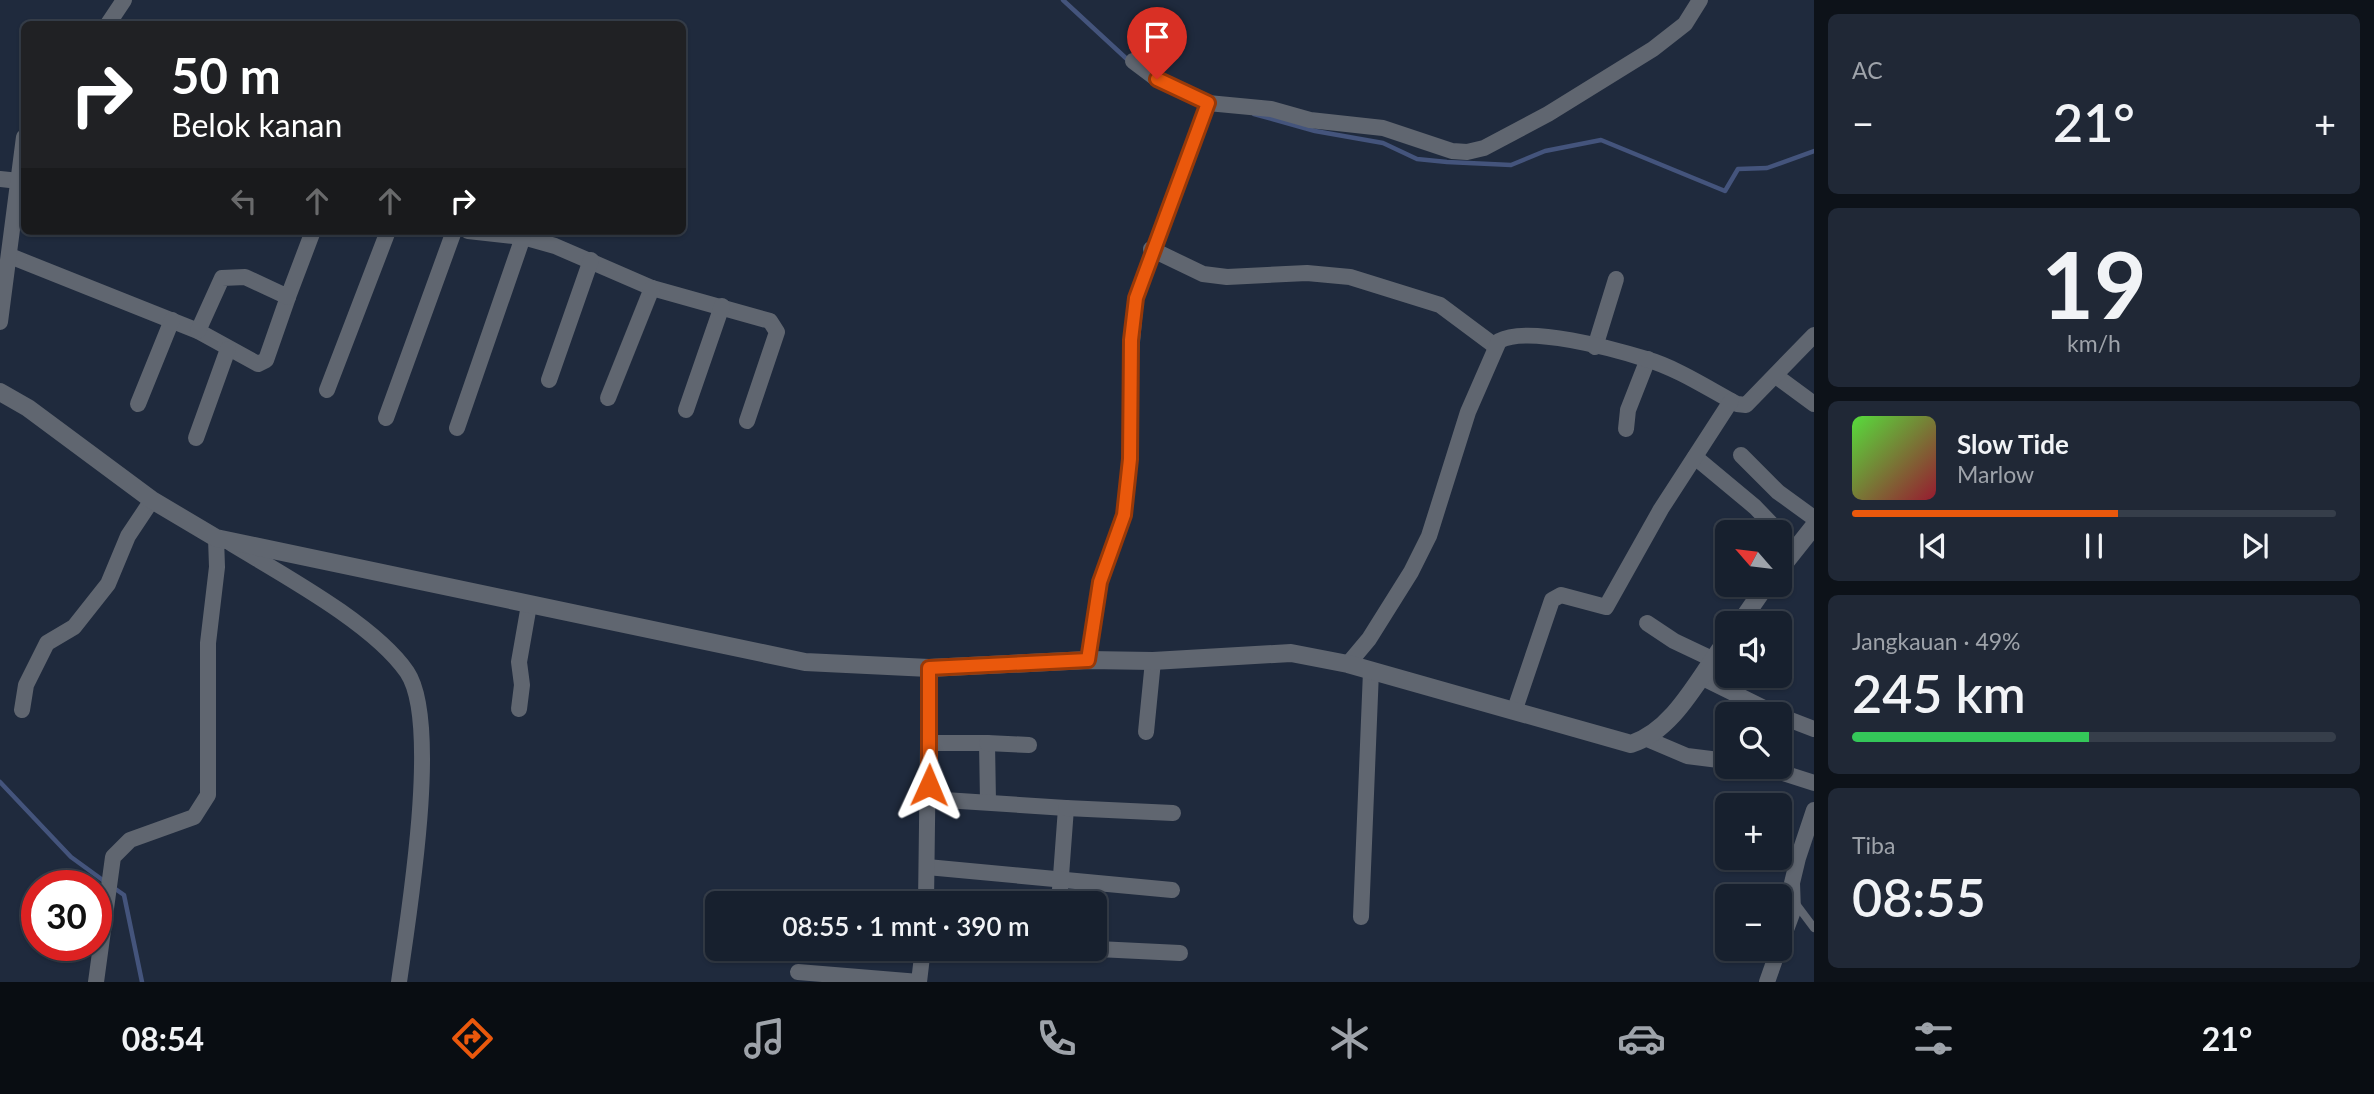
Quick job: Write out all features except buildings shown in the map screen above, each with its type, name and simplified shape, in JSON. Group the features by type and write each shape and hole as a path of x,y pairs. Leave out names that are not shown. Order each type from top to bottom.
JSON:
{"street":[{"path":"1133,61 1157,79 1208,103 1271,109 1310,120 1383,128 1452,151 1467,152 1484,148 1548,114 1653,49 1685,24 1700,0"},
{"path":"110,21 119,3"},
{"path":"1088,660 1100,582 1124,515 1130,459 1132,317 1151,249 1208,103"},
{"path":"0,322 21,163"},
{"path":"0,180 19,181"},
{"path":"10,256 198,331 258,364 263,363 311,235"},
{"path":"327,390 386,235"},
{"path":"386,418 453,235"},
{"path":"505,235 523,237 591,260 652,288 770,321 777,331 747,421"},
{"path":"457,428 523,237"},
{"path":"1151,249 1203,274 1227,277 1307,273 1350,277 1440,305 1495,346"},
{"path":"549,380 591,260"},
{"path":"198,331 222,278 245,277 288,297"},
{"path":"1595,347 1616,279"},
{"path":"608,398 652,288"},
{"path":"686,410 722,306"},
{"path":"138,404 172,320"},
{"path":"1348,664 1369,639 1411,572 1429,536 1468,412 1495,346 1506,337 1538,336 1648,359 1731,401 1746,405 1814,335"},
{"path":"196,438 228,349"},
{"path":"1626,429 1628,411 1648,359"},
{"path":"1776,376 1814,404"},
{"path":"0,392 28,408 152,500 319,597 391,653 409,674 417,693 421,741 420,808 399,982"},
{"path":"1515,709 1552,600 1561,595 1606,607 1661,509 1731,401"},
{"path":"1741,455 1778,492 1814,518"},
{"path":"1695,457 1767,520"},
{"path":"22,710 26,685 47,643 74,627 108,584 128,536 152,500"},
{"path":"1792,555 1814,526"},
{"path":"223,540 805,662 929,668 1088,660 1153,662 1291,653 1348,664 1515,709 1631,744 1647,739 1661,726 1715,656"},
{"path":"96,982 113,857 130,840 194,817 208,794 208,643 223,540"},
{"path":"1792,546 1796,550"},
{"path":"519,709 522,685 519,662 529,605"},
{"path":"1647,623 1674,641 1713,659"},
{"path":"1146,732 1153,662"},
{"path":"926,891 929,668"},
{"path":"1361,917 1371,671"},
{"path":"1701,677 1749,702"},
{"path":"1792,722 1814,729"},
{"path":"1647,739 1687,756 1715,760"},
{"path":"929,743 1029,745"},
{"path":"987,743 988,801"},
{"path":"1792,776 1814,783"},
{"path":"929,799 1173,813"},
{"path":"1061,891 1066,808"},
{"path":"1792,910 1792,883 1814,810"},
{"path":"927,867 1172,890"},
{"path":"1107,949 1180,953"},
{"path":"798,972 919,982 921,961"},
{"path":"1767,982 1774,961"}],"lane":[{"path":"1794,901 1814,928"}],"waterway":[{"path":"1063,0 1129,61"},
{"path":"1254,114 1315,131 1383,143 1417,159 1447,162 1511,165 1545,151 1601,140 1725,191 1738,169 1767,168 1814,151"},
{"path":"0,782 71,857 89,870"},
{"path":"114,888 124,895 142,982"}],"route":[{"path":"929,785 929,668 1088,660 1104,565 1124,515 1130,459 1132,317 1136,298 1151,249 1208,103 1157,79"}]}
